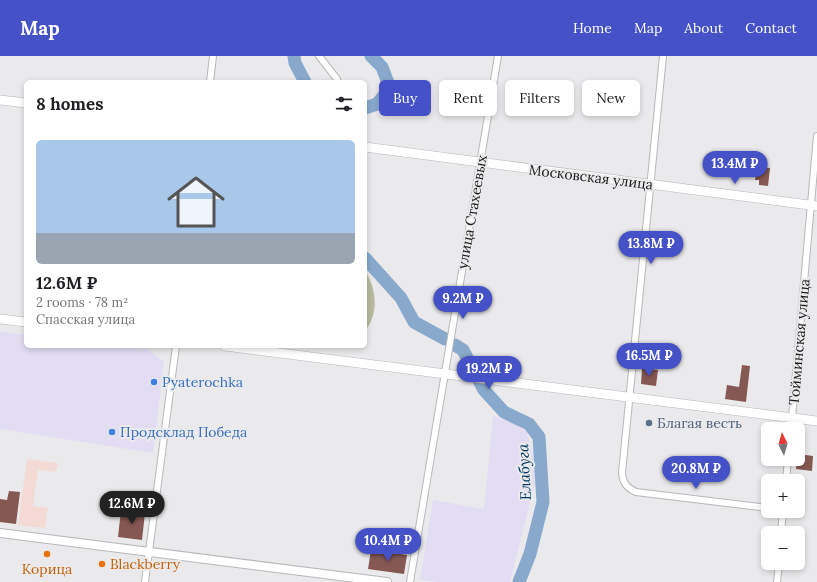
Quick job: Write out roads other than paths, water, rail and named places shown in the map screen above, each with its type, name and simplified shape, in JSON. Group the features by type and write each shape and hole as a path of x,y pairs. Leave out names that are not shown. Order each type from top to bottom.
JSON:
{"main road":[{"path":"0,100 24,103"},
{"name":"Московская улица","path":"367,147 814,206"},
{"path":"0,319 24,322"},
{"path":"241,348 817,421"}],"street":[{"path":"210,80 213,56"},
{"path":"319,56 337,79"},
{"name":"улица Стахеевых","path":"410,582 498,56"},
{"path":"663,56 622,479 628,487 636,492 761,507"},
{"name":"Тойминская улица","path":"792,422 814,206 817,136"},
{"path":"145,582 176,348"},
{"path":"0,533 387,582"},
{"path":"777,582 778,570"}],"waterway":[{"path":"294,56 295,63 304,80"},
{"name":"Елабуга","path":"367,107 377,104 390,88 382,67 371,56"},
{"name":"Елабуга","path":"367,260 401,298 414,322 445,339"},
{"name":"Елабуга","path":"455,345 463,350 484,390 504,412 529,424 539,437 543,502 530,554 519,582"}],"place":[{"name":"Pyaterochka","path":"154,382"},
{"name":"Благая весть","path":"649,423"},
{"name":"Продсклад Победа","path":"112,432"},
{"name":"Корица","path":"47,554"},
{"name":"Blackberry","path":"102,564"}]}
